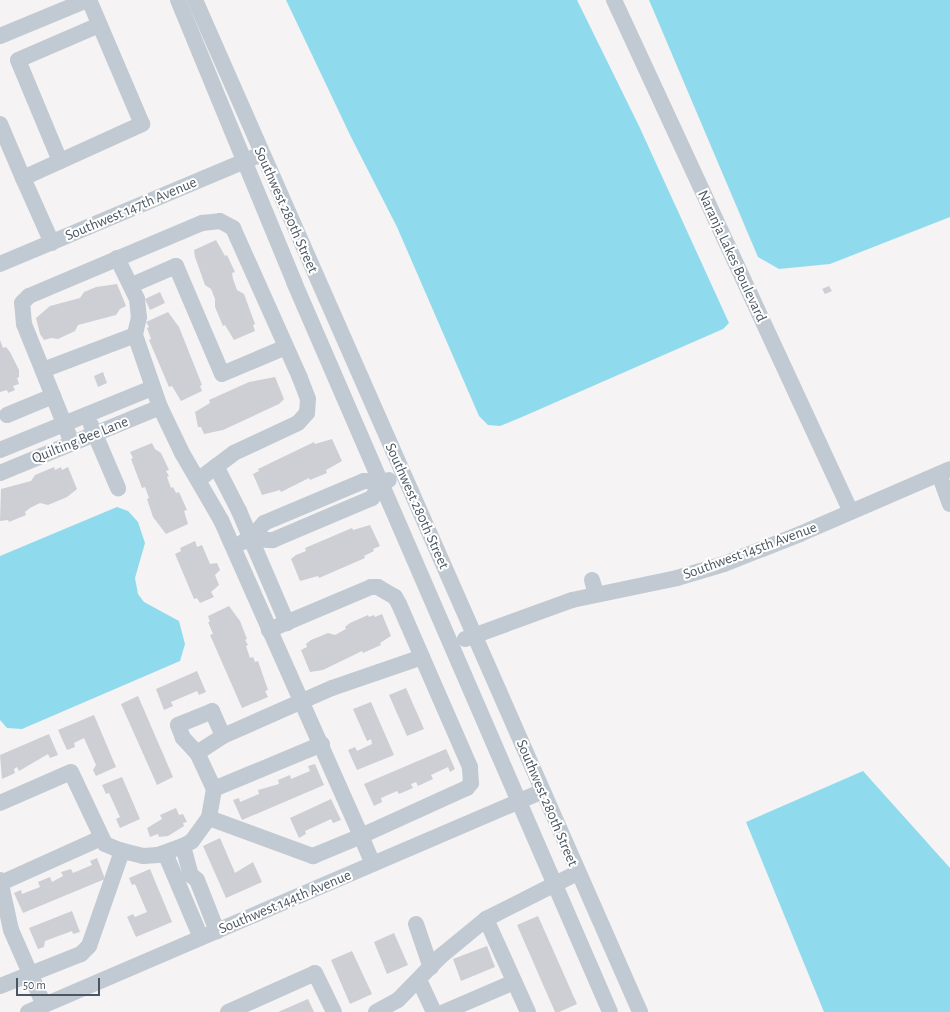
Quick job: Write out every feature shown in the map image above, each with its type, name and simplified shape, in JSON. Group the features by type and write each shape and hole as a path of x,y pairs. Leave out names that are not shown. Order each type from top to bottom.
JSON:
{"street":[{"path":"0,36 88,0 142,124 23,178"},
{"name":"Southwest 280th Street","path":"178,0 285,262 452,643 610,1012"},
{"name":"Southwest 280th Street","path":"195,0 304,252 543,791 577,873 640,1012"},
{"name":"Naranja Lakes Boulevard","path":"614,0 851,512"},
{"path":"60,161 18,60 99,25"},
{"path":"0,124 52,243"},
{"name":"Southwest 147th Avenue","path":"0,264 262,154"},
{"path":"72,443 24,324 22,303 29,296 117,258 202,223 220,221 233,228 308,399 307,413 298,423 234,454 198,480"},
{"path":"285,262 304,252"},
{"path":"117,258 132,286 137,299 139,317 135,336 147,365 152,388 160,407 232,546 300,701 322,744 373,864"},
{"path":"132,286 176,266 222,374 286,347"},
{"path":"43,370 135,336"},
{"name":"Quilting Bee Lane","path":"0,450 152,388"},
{"path":"7,415 53,396"},
{"name":"Quilting Bee Lane","path":"1,471 160,407"},
{"path":"87,414 118,488"},
{"path":"216,466 251,539 287,623"},
{"path":"944,472 950,504"},
{"name":"Southwest 145th Avenue","path":"452,643 530,614 594,587 677,578 721,558 851,512 944,472"},
{"path":"232,546 251,539 273,540 372,498 382,482 403,476"},
{"path":"209,818 313,856 467,788 471,783 470,767 400,604 395,597 378,587 371,587 270,630"},
{"path":"197,753 223,736 300,701 422,657"},
{"path":"0,803 71,772 105,844 122,851 143,856 184,850 209,818 214,789 197,753 183,738 178,725 212,710 223,736"},
{"path":"214,789 322,744"},
{"name":"Southwest 144th Avenue","path":"28,1012 543,791"},
{"path":"44,1005 11,930 0,882 101,838"},
{"path":"184,850 190,854 198,873 188,878"},
{"path":"0,986 81,954 89,946 122,851"},
{"path":"165,853 188,878 217,931"},
{"path":"376,1012 398,1000 486,919 577,873"},
{"path":"188,878 201,938"},
{"path":"486,919 528,1012"},
{"path":"416,924 431,968"},
{"path":"228,1012 315,973 334,1012"},
{"path":"419,980 434,1012"},
{"path":"444,1012 514,982"}],"water":[{"path":"286,0 577,0 639,126 729,323 723,329 522,417 500,426 488,425 479,416 397,227 351,137"},
{"path":"649,0 950,0 950,217 830,264 779,269 758,257"},
{"path":"117,507 128,511 138,522 145,543 135,578 138,594 144,602 179,621 185,644 180,661 22,729 7,728 0,720 0,556"},
{"path":"863,771 950,868 950,1012 824,1012 746,822"}],"building":[{"path":"216,240 225,256 227,255 235,272 232,273 237,290 244,294 255,324 253,325 255,331 234,340 225,325 223,326 215,307 215,299 211,289 205,285 195,257 194,250"},
{"path":"117,284 126,306 120,309 116,315 78,325 75,331 58,339 51,338 44,340 40,334 36,318 50,306 80,298 84,292 96,287"},
{"path":"829,286 832,291 825,294 822,289"},
{"path":"160,292 165,303 150,310 145,299"},
{"path":"168,312 179,327 202,385 200,386 202,391 181,401 172,386 169,387 149,340 151,339 147,328 149,327 146,322"},
{"path":"0,340 3,348 6,347 10,352 19,370 19,377 17,378 19,384 13,386 15,390 8,393 7,390 0,392"},
{"path":"103,372 107,383 98,387 94,376"},
{"path":"275,377 284,399 279,404 223,430 204,434 201,427 198,427 195,412 210,403 209,400 249,382"},
{"path":"332,439 342,461 326,470 327,473 310,480 309,478 281,492 280,490 262,495 253,474 259,471 258,469 314,442 315,444"},
{"path":"152,443 155,449 161,453 169,470 166,471 169,476 167,477 171,488 173,487 176,493 179,492 187,510 184,511 188,524 166,534 153,517 145,487 142,488 131,459 133,458 130,452"},
{"path":"54,467 55,470 61,467 62,470 68,467 77,489 67,497 48,505 40,503 30,508 25,512 26,515 9,522 8,520 0,521 1,489 31,481 35,475"},
{"path":"370,525 380,546 373,549 374,551 364,556 365,558 319,578 318,576 300,581 291,559 296,555 306,551 305,548 352,528 353,530"},
{"path":"195,541 197,547 202,545 210,564 217,563 220,570 215,575 219,585 211,592 214,597 200,603 197,598 194,599 175,554 181,551 180,548"},
{"path":"229,606 240,621 247,639 245,640 248,645 246,646 250,658 253,657 255,662 258,661 268,690 265,691 268,697 242,708 210,635 213,634 208,622 210,622 208,616"},
{"path":"382,614 391,636 380,643 381,645 363,653 362,651 323,670 310,672 301,650 307,647 306,644 311,640 328,633 335,635 346,629 345,627 350,623 368,615 369,617 374,615 375,617"},
{"path":"197,671 206,692 199,695 197,691 171,702 173,706 164,710 156,689"},
{"path":"406,688 424,729 407,736 389,695"},
{"path":"138,696 173,777 157,785 121,704"},
{"path":"371,702 394,755 357,770 348,750 355,747 357,751 372,744 371,739 367,741 353,709"},
{"path":"94,715 116,767 96,776 93,770 96,765 84,738 74,743 75,747 67,750 58,730"},
{"path":"49,734 58,755 50,758 48,754 19,771 17,767 14,769 15,773 2,779 0,755"},
{"path":"446,749 455,769 450,772 448,767 431,775 433,779 418,786 416,782 411,784 413,788 399,794 397,791 381,798 382,802 374,806 364,784"},
{"path":"315,764 324,785 242,820 233,800 239,798 240,802 259,794 258,790 279,784 278,780 290,775 291,779 310,771 308,766"},
{"path":"122,777 140,819 120,828 116,819 120,817 109,793 106,794 102,785"},
{"path":"331,799 341,820 333,823 331,819 305,831 306,834 299,838 290,818"},
{"path":"176,808 179,815 183,814 187,822 183,823 184,826 168,836 159,837 158,834 150,837 147,828 162,819 160,815"},
{"path":"220,838 235,873 253,862 262,882 226,898 203,846"},
{"path":"97,858 105,879 23,913 14,893 21,890 22,894 40,887 38,882 50,877 52,882 63,876 61,872 71,869 73,873 92,865 90,861"},
{"path":"150,869 172,922 136,937 127,917 133,914 135,917 147,912 135,884 132,885 129,878"},
{"path":"72,911 80,932 73,934 72,931 45,941 44,947 38,949 29,928"},
{"path":"538,916 577,1004 559,1012 555,1012 517,925"},
{"path":"394,933 408,965 387,974 374,942"},
{"path":"487,946 495,967 461,981 453,959"},
{"path":"352,951 372,994 350,1004 331,960"},
{"path":"308,999 314,1012 278,1012"}]}
